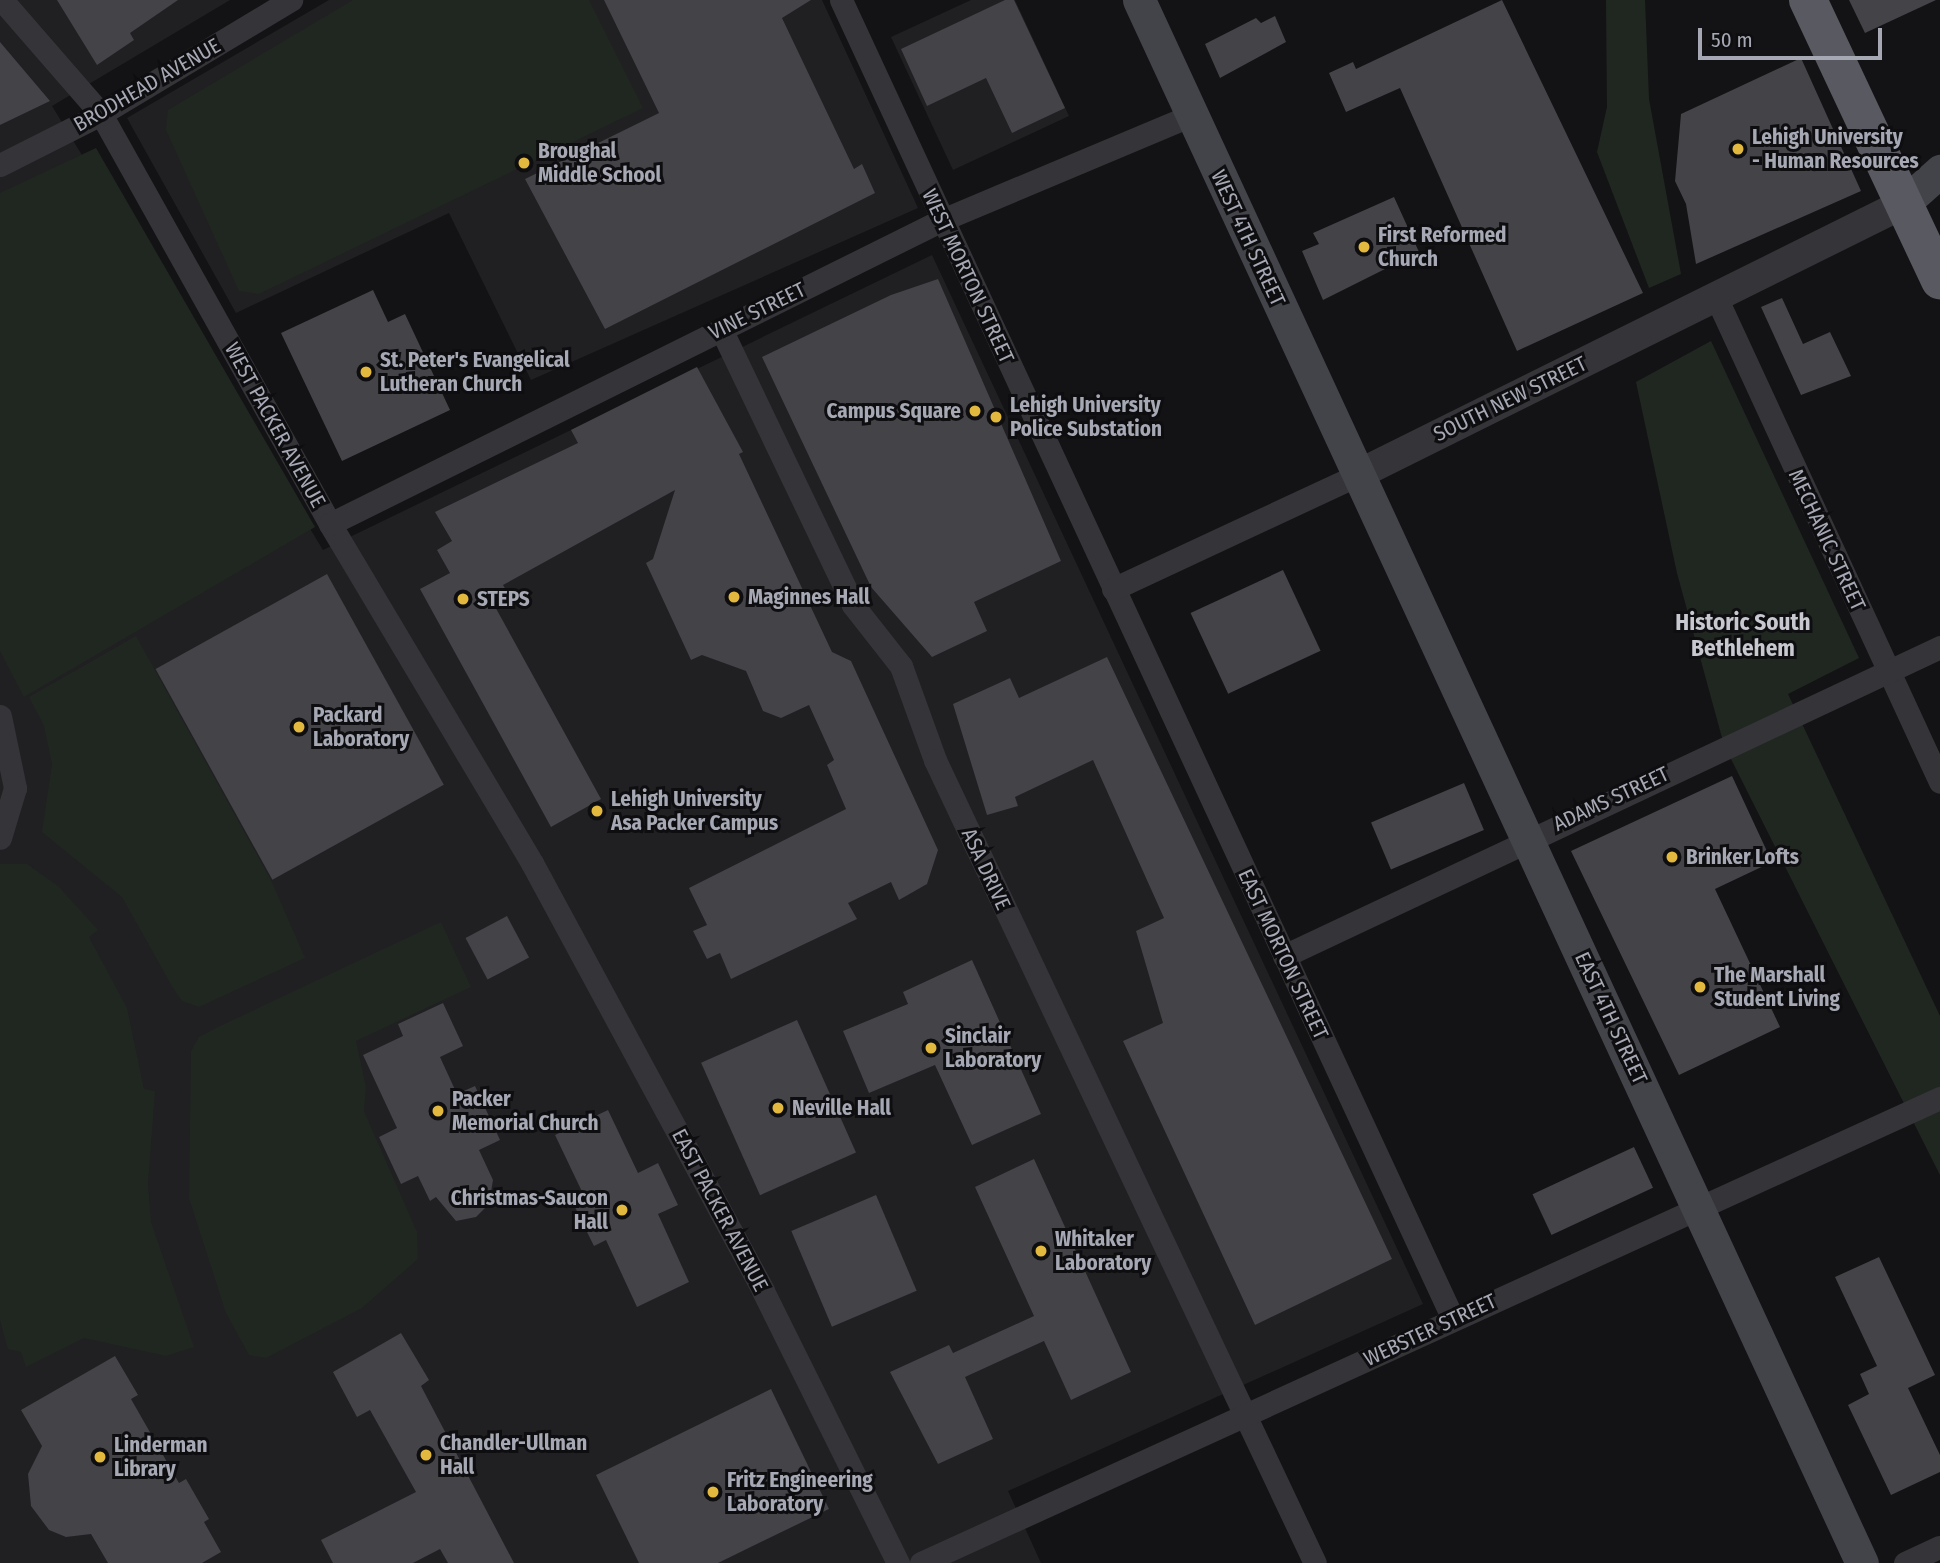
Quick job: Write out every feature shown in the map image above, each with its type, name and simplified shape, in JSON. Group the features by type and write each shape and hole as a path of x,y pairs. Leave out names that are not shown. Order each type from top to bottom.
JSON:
{"highway":[{"path":"1808,0 1940,281"}],"main road":[{"name":"WEST 4TH STREET","path":"1139,0 1357,475"},
{"path":"1903,204 1940,171"},
{"path":"1903,204 1940,194"},
{"name":"EAST 4TH STREET","path":"1357,475 1699,1206 1862,1563"}],"street":[{"name":"WEST PACKER AVENUE","path":"2,0 101,114 330,524 532,863"},
{"name":"BRODHEAD AVENUE","path":"0,165 101,114 291,0"},
{"name":"WEST MORTON STREET","path":"841,0 1113,589"},
{"name":"VINE STREET","path":"330,524 942,220 1192,114"},
{"name":"SOUTH NEW STREET","path":"1113,589 1357,475 1903,204"},
{"name":"MECHANIC STREET","path":"1716,297 1940,782"},
{"name":"ASA DRIVE","path":"721,329 853,605 901,666 935,760 1315,1563"},
{"name":"EAST MORTON STREET","path":"1113,589 1453,1319"},
{"name":"ADAMS STREET","path":"1284,956 1528,838 1940,647"},
{"path":"0,716 15,788 1,838"},
{"name":"EAST PACKER AVENUE","path":"532,863 763,1292 898,1563"},
{"name":"WEBSTER STREET","path":"921,1563 1940,1098"},
{"path":"1905,1563 1940,1547"}],"shaded area":[{"name":"Lehigh University Asa Packer Campus","path":"0,0 230,0 52,106 323,550 932,255 1423,1304 1008,1491 1041,1563 0,1563"},
{"name":"Broughal Middle School","path":"329,0 822,0 918,208 531,380 449,213 236,313 127,118"},
{"path":"353,0 589,0 643,108 259,294 239,291 166,130 168,110"},
{"path":"971,0 1015,0 1069,116 953,170 891,37"},
{"path":"1606,0 1645,0 1649,99 1681,274 1649,288 1597,152 1607,107"},
{"path":"96,148 315,527 24,697 0,651 0,193"},
{"path":"1711,341 1859,658 1788,694 1940,1016 1940,1175 1724,745 1677,573 1636,382"},
{"path":"136,636 271,880 305,958 199,1007 182,1001 122,897 42,832 52,764 44,726 29,697"},
{"path":"0,864 27,864 58,886 98,930 89,937 127,1008 144,1089 155,1091 148,1184 151,1222 194,1347 166,1356 84,1338 26,1367 21,1352 8,1349 0,1320"},
{"path":"441,922 471,987 356,1041 366,1087 364,1111 417,1232 418,1259 362,1308 266,1358 249,1355 226,1313 189,1198 191,1051 199,1037 216,1028"}],"building":[{"path":"57,0 178,0 130,33 134,40 97,65"},
{"name":"Broughal Middle School","path":"604,0 811,0 782,18 854,169 862,164 875,193 605,329 525,179 659,113"},
{"path":"1005,0 1014,0 1065,108 1012,133 986,78 927,106 901,49"},
{"path":"1502,0 1643,293 1517,351 1400,88 1346,112 1329,73 1353,62 1356,69"},
{"path":"1849,0 1936,0 1865,33"},
{"path":"1275,16 1286,42 1220,78 1205,44 1256,18 1261,23"},
{"path":"0,42 50,101 0,125"},
{"path":"1801,58 1861,191 1696,264 1686,204 1675,181 1681,114"},
{"name":"First Reformed Church","path":"1394,197 1419,252 1323,300 1302,251 1319,244 1313,233"},
{"path":"938,279 1061,561 974,602 987,631 932,657 871,587 762,357 891,295"},
{"name":"St. Peter's Evangelical Lutheran Church","path":"373,290 388,322 405,314 450,410 342,461 281,333"},
{"path":"1782,298 1803,344 1830,332 1851,376 1801,395 1761,307"},
{"path":"697,367 743,452 739,454 832,652 851,661 938,850 927,884 899,900 891,882 848,903 857,919 731,979 720,953 707,959 693,931 707,925 689,888 846,809 827,765 834,760 809,705 781,718 763,711 746,671 702,655 691,660 646,563 653,559 675,490 503,585 509,595 493,603 601,799 551,827 420,589 450,573 437,550 452,541 435,512 578,443 571,430"},
{"path":"1283,570 1321,651 1228,694 1191,613"},
{"name":"Packard Laboratory","path":"327,574 444,785 272,880 156,669"},
{"path":"1107,657 1392,1259 1255,1325 1123,1041 1163,1023 1136,931 1164,918 1093,760 1015,797 1018,806 987,815 953,704 1010,678 1019,698"},
{"path":"1732,776 1772,862 1715,889 1780,1027 1679,1075 1571,851"},
{"path":"1464,783 1484,830 1391,869 1371,822"},
{"path":"507,916 529,957 488,980 466,938"},
{"name":"Sinclair Laboratory","path":"972,960 1041,1114 972,1145 935,1065 869,1093 843,1031 908,1004 903,992"},
{"name":"Packer Memorial Church","path":"443,1003 463,1046 440,1057 457,1094 475,1086 500,1140 479,1150 493,1180 489,1204 476,1217 456,1221 436,1197 430,1201 418,1176 401,1184 379,1137 397,1128 363,1055 403,1036 398,1024"},
{"name":"Neville Hall","path":"797,1020 856,1152 760,1195 701,1063"},
{"name":"Christmas-Saucon Hall","path":"608,1110 638,1173 658,1163 678,1205 658,1214 689,1282 637,1307 606,1240 594,1246 574,1205 586,1200 555,1135"},
{"path":"1634,1147 1653,1188 1552,1235 1532,1194"},
{"name":"Whitaker Laboratory","path":"1034,1159 1131,1372 1071,1400 1044,1341 965,1377 993,1439 938,1464 890,1372 949,1345 953,1353 1034,1316 975,1187"},
{"path":"876,1195 917,1291 832,1327 791,1231"},
{"path":"1879,1257 1935,1375 1908,1388 1940,1455 1940,1472 1891,1495 1848,1405 1869,1394 1860,1374 1877,1366 1835,1277"},
{"name":"Chandler-Ullman Hall","path":"401,1333 429,1380 421,1386 514,1563 448,1563 440,1549 413,1563 333,1563 321,1540 416,1492 370,1410 357,1417 333,1372"},
{"name":"Linderman Library","path":"115,1356 138,1395 131,1399 179,1483 186,1479 209,1519 204,1522 221,1552 202,1563 108,1563 91,1534 66,1537 49,1530 31,1506 28,1474 42,1446 21,1410"},
{"name":"Fritz Engineering Laboratory","path":"771,1389 829,1509 718,1563 639,1563 596,1475"}],"place":[{"name":"Lehigh University - Human Resources","path":"1738,149"},
{"name":"Broughal Middle School","path":"524,163"},
{"name":"First Reformed Church","path":"1364,247"},
{"name":"St. Peter's Evangelical Lutheran Church","path":"366,372"},
{"name":"Campus Square","path":"975,411"},
{"name":"Lehigh University Police Substation","path":"996,417"},
{"name":"Maginnes Hall","path":"734,597"},
{"name":"STEPS","path":"463,599"},
{"name":"Packard Laboratory","path":"299,727"},
{"name":"Lehigh University Asa Packer Campus","path":"597,811"},
{"name":"Brinker Lofts","path":"1672,857"},
{"name":"The Marshall Student Living","path":"1700,987"},
{"name":"Sinclair Laboratory","path":"931,1048"},
{"name":"Neville Hall","path":"778,1108"},
{"name":"Packer Memorial Church","path":"438,1111"},
{"name":"Christmas-Saucon Hall","path":"622,1210"},
{"name":"Whitaker Laboratory","path":"1041,1251"},
{"name":"Chandler-Ullman Hall","path":"426,1455"},
{"name":"Linderman Library","path":"100,1457"},
{"name":"Fritz Engineering Laboratory","path":"713,1492"}],"district":[{"name":"Historic South Bethlehem","path":"1743,635"}]}
